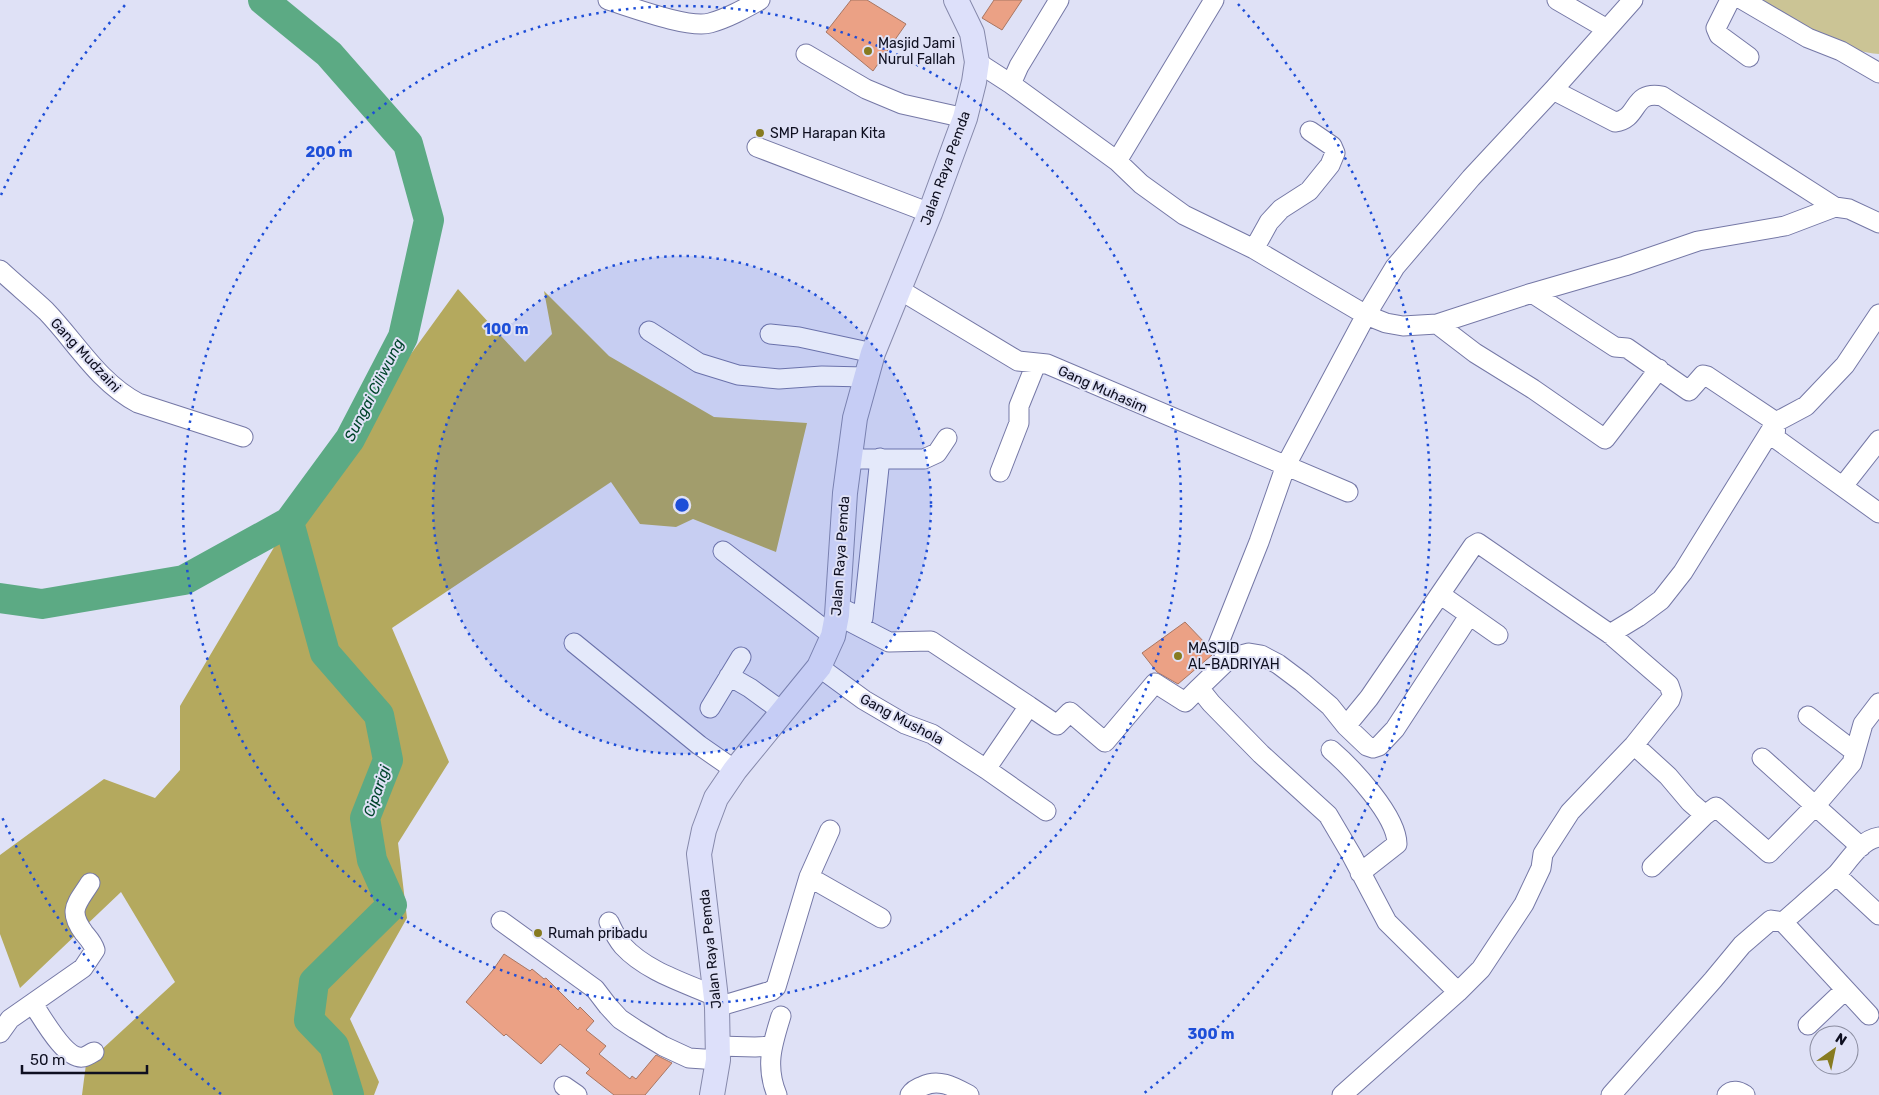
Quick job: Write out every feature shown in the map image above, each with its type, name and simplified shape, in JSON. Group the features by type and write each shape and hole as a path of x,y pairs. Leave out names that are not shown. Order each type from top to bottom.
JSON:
{"main road":[{"name":"Jalan Raya Pemda","path":"712,1095 718,1053 717,1002 699,854 704,830 716,798 735,770 819,667 836,619 845,493 856,418 865,377 965,118 977,62 972,33 956,0"}],"street":[{"path":"608,0 683,22 708,24 734,14 760,0"},
{"path":"1011,84 1019,66 1059,0"},
{"path":"1117,162 1214,0"},
{"path":"1557,0 1607,29"},
{"path":"1230,658 1218,644 1259,542 1286,465 1366,315 1395,266 1471,178 1633,0"},
{"path":"1730,0 1716,28 1719,35 1749,57"},
{"path":"1743,0 1808,38 1841,51 1879,73"},
{"path":"806,54 866,89 902,104 965,118"},
{"path":"977,62 1011,84 1117,162 1141,184 1184,216 1254,249 1366,315 1386,323 1403,326 1437,324 1532,293 1625,266 1698,241 1785,226 1835,207 1850,208 1879,224"},
{"path":"1553,90 1615,122 1627,118 1643,97 1651,94 1662,96 1835,207"},
{"path":"1254,249 1269,222 1281,209 1309,191 1330,164 1335,153 1332,146 1310,131"},
{"path":"757,147 930,212"},
{"name":"Gang Mudzaini","path":"0,270 46,312 82,355 110,384 129,398 138,403 243,437"},
{"name":"Gang Muhasim","path":"900,290 1018,361 1047,364 1348,492"},
{"path":"1532,293 1615,347 1627,348 1689,391 1703,375 1707,376 1776,422"},
{"path":"1610,634 1661,600 1684,572 1776,422 1806,406 1845,365 1879,314"},
{"path":"1437,324 1475,353 1533,388 1605,439 1659,370"},
{"path":"649,331 699,363 738,375 779,379 822,376 865,377"},
{"path":"770,334 799,337 873,353"},
{"path":"1000,472 1019,423 1020,406 1036,364"},
{"path":"1776,422 1775,438 1879,513"},
{"path":"850,459 924,458 937,453 947,438"},
{"path":"1843,486 1879,440"},
{"path":"836,619 863,618 880,458"},
{"path":"1342,1095 1458,992 1481,969 1524,904 1541,868 1544,854 1570,812 1634,744 1670,700 1672,694 1669,684 1610,634 1478,543 1473,546 1369,698 1346,726"},
{"path":"723,551 836,619 889,642 931,641 1057,724 1070,712 1105,742 1155,682 1185,702 1230,658 1249,653 1261,655 1278,664 1330,706 1346,726 1368,746 1374,748 1380,746 1395,729 1466,619"},
{"path":"1441,595 1498,635"},
{"path":"574,642 699,745 735,770"},
{"path":"710,708 741,657"},
{"name":"Gang Mushola","path":"819,667 864,700 905,724 932,734 1046,811"},
{"path":"729,676 750,688 783,712"},
{"path":"1199,688 1211,703 1262,754 1328,815 1387,922 1458,992"},
{"path":"1652,867 1705,815 1716,807 1769,853 1815,806 1852,763 1863,724 1879,703"},
{"path":"986,769 1029,706"},
{"path":"1808,716 1855,752"},
{"path":"1634,744 1705,815"},
{"path":"1331,750 1363,782 1381,807 1397,835 1397,844 1360,873"},
{"path":"1762,758 1861,846"},
{"path":"609,922 624,947 644,963 717,1002 771,991 776,987 809,877 830,830"},
{"path":"1783,922 1836,875 1861,846 1872,838 1879,837"},
{"path":"1836,875 1879,915"},
{"path":"809,877 882,918"},
{"path":"3,1022 34,1004 82,968 95,950 93,943 74,915 75,908 90,883"},
{"path":"1611,1095 1742,945 1771,920 1783,922 1869,1015"},
{"path":"501,921 595,989 620,1019 663,1046 689,1058 772,1046"},
{"path":"1808,1025 1845,990"},
{"path":"34,1004 58,1041 66,1049 76,1056 83,1057 94,1052"},
{"path":"777,1095 771,1081 770,1058 781,1016"},
{"path":"910,1095 912,1091 931,1082 952,1085 968,1095"},
{"path":"1727,1095 1730,1092 1736,1091 1745,1095"}],"shaded area":[{"path":"1755,0 1879,0 1879,54 1849,48 1832,41"},
{"path":"458,289 525,362 552,334 544,291 609,356 714,417 807,423 776,552 693,519 676,527 640,524 611,482 392,628 449,762 398,843 407,918 350,1019 379,1082 374,1095 82,1095 86,1064 175,982 121,892 20,988 0,934 0,855 104,779 155,798 180,770 180,706 289,522"}],"building":[{"name":"Masjid Jami Nurul Fallah","path":"851,0 867,0 906,24 873,71 826,32"},
{"path":"994,0 1022,0 1002,30 982,18"},
{"name":"MASJID AL-BADRIYAH","path":"1185,622 1207,645 1212,655 1178,684 1157,672 1142,653"},
{"path":"504,954 530,971 532,969 544,979 546,978 578,1010 580,1007 594,1021 586,1030 606,1046 599,1054 630,1079 632,1076 636,1079 656,1055 672,1063 645,1095 614,1095 586,1073 590,1069 560,1044 541,1064 506,1034 504,1036 466,1002"}],"waterway":[{"name":"Sungai Ciliwung","path":"0,598 42,604 184,580 289,522 350,439 403,337 429,220 408,144 329,54 263,0"},
{"name":"Ciparigi","path":"289,522 325,653 379,715 388,760 365,818 372,860 392,905 314,982 309,1020 334,1046 349,1095"}],"place":[{"name":"Masjid Jami Nurul Fallah","path":"868,51"},
{"name":"SMP Harapan Kita","path":"760,133"},
{"name":"MASJID AL-BADRIYAH","path":"1178,656"},
{"name":"Rumah pribadu","path":"538,933"}]}
